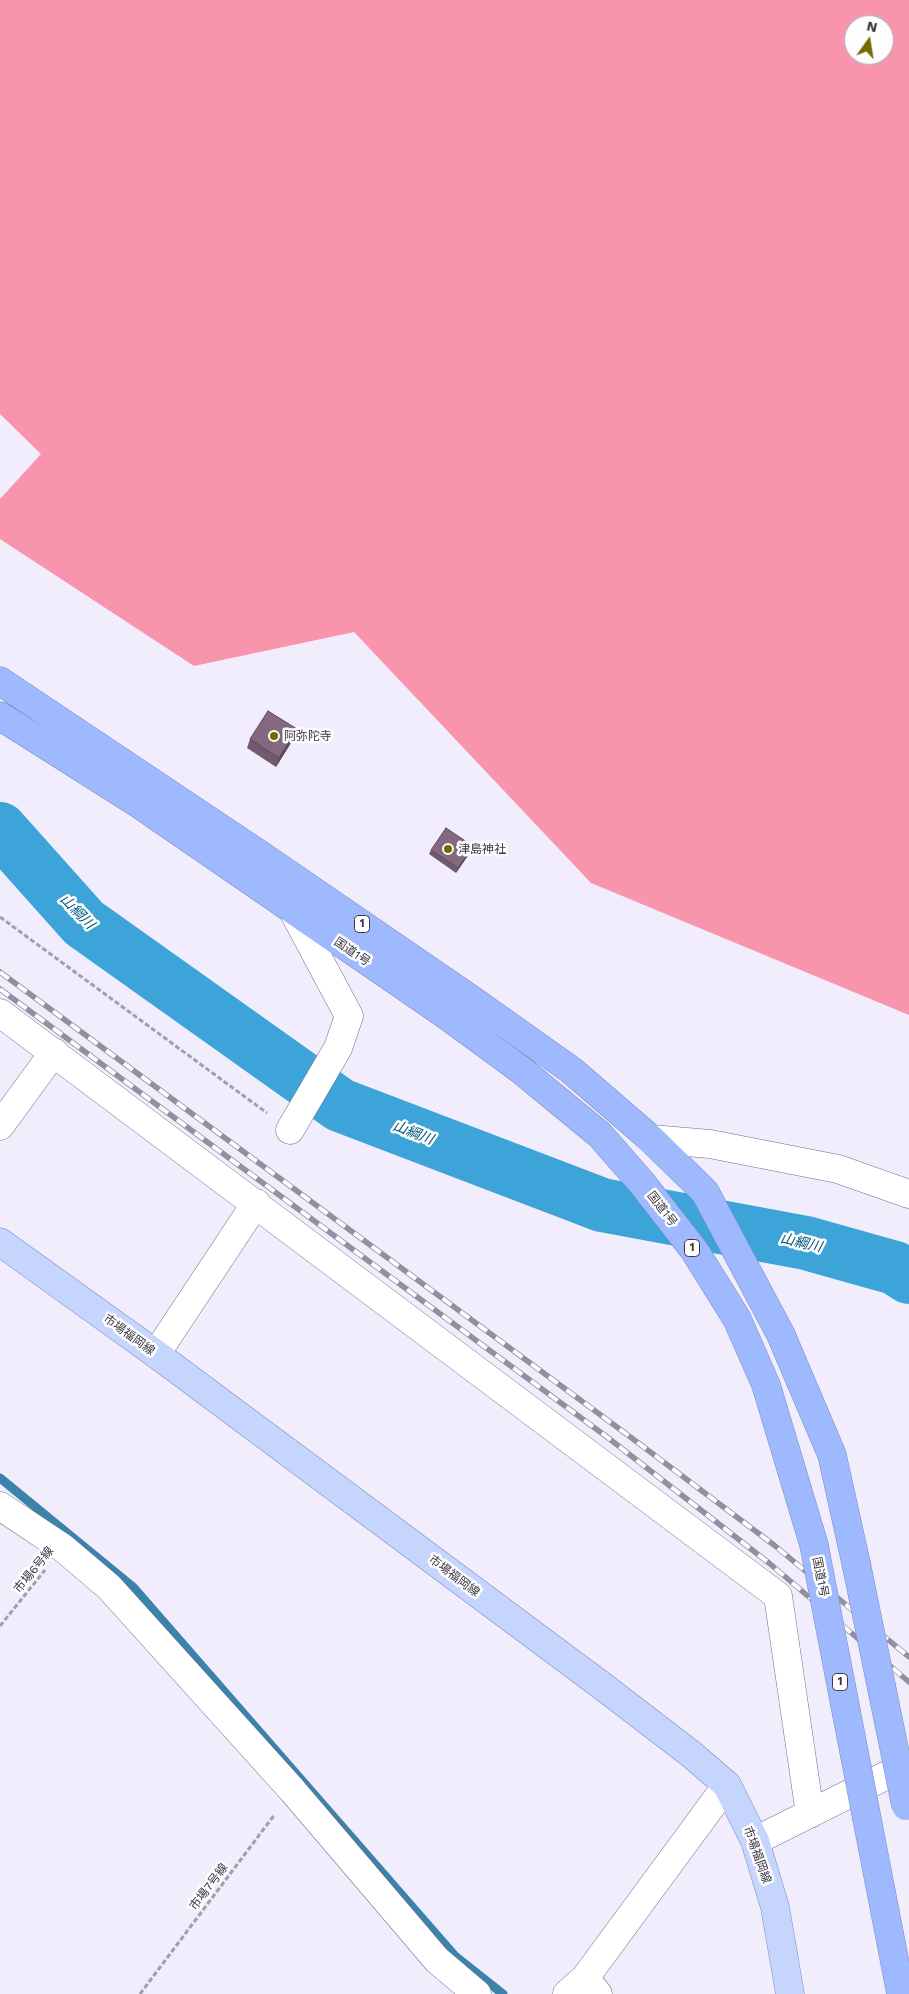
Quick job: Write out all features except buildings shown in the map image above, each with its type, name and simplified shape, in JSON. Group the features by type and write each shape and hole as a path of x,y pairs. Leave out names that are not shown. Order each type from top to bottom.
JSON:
{"highway":[{"name":"1","path":"0,681 253,850 464,994 571,1070 651,1139 705,1192 781,1335 832,1455 907,1814"},
{"name":"国道1号","path":"0,716 139,804 446,1015 521,1070 600,1135 641,1182 694,1250 737,1319 766,1385 814,1545 901,1994"}],"main road":[{"name":"市場福岡線","path":"0,1242 156,1354 601,1685 691,1754 727,1785 755,1841 776,1907 790,1994"}],"street":[{"path":"290,1130 338,1048 350,1016 293,911"},
{"path":"0,1013 778,1596 810,1814"},
{"path":"0,1126 54,1052"},
{"path":"651,1139 710,1144 838,1169 909,1194"},
{"path":"156,1354 256,1203"},
{"path":"0,1506 63,1548 108,1587 293,1791 437,1960 477,1994"},
{"path":"755,1841 909,1764"},
{"path":"583,1989 727,1785"}],"path":[{"path":"0,917 290,1130"},
{"name":"市場6号線","path":"0,1626 63,1548"},
{"name":"市場7号線","path":"140,1994 293,1791"}],"shaded area":[{"path":"0,0 909,0 909,1015 591,883 354,632 194,666 0,539 0,499 41,454 0,414"}],"waterway":[{"name":"山綱川","path":"0,829 84,923 340,1105 602,1205 806,1243 895,1268 909,1277"},
{"path":"0,1478 133,1587 455,1956 503,1994"}],"railway":[{"path":"0,972 774,1545 909,1657"},
{"path":"0,989 607,1437 769,1563 909,1682"}],"place":[{"name":"阿弥陀寺","path":"274,736"},
{"name":"津島神社","path":"448,849"}]}
